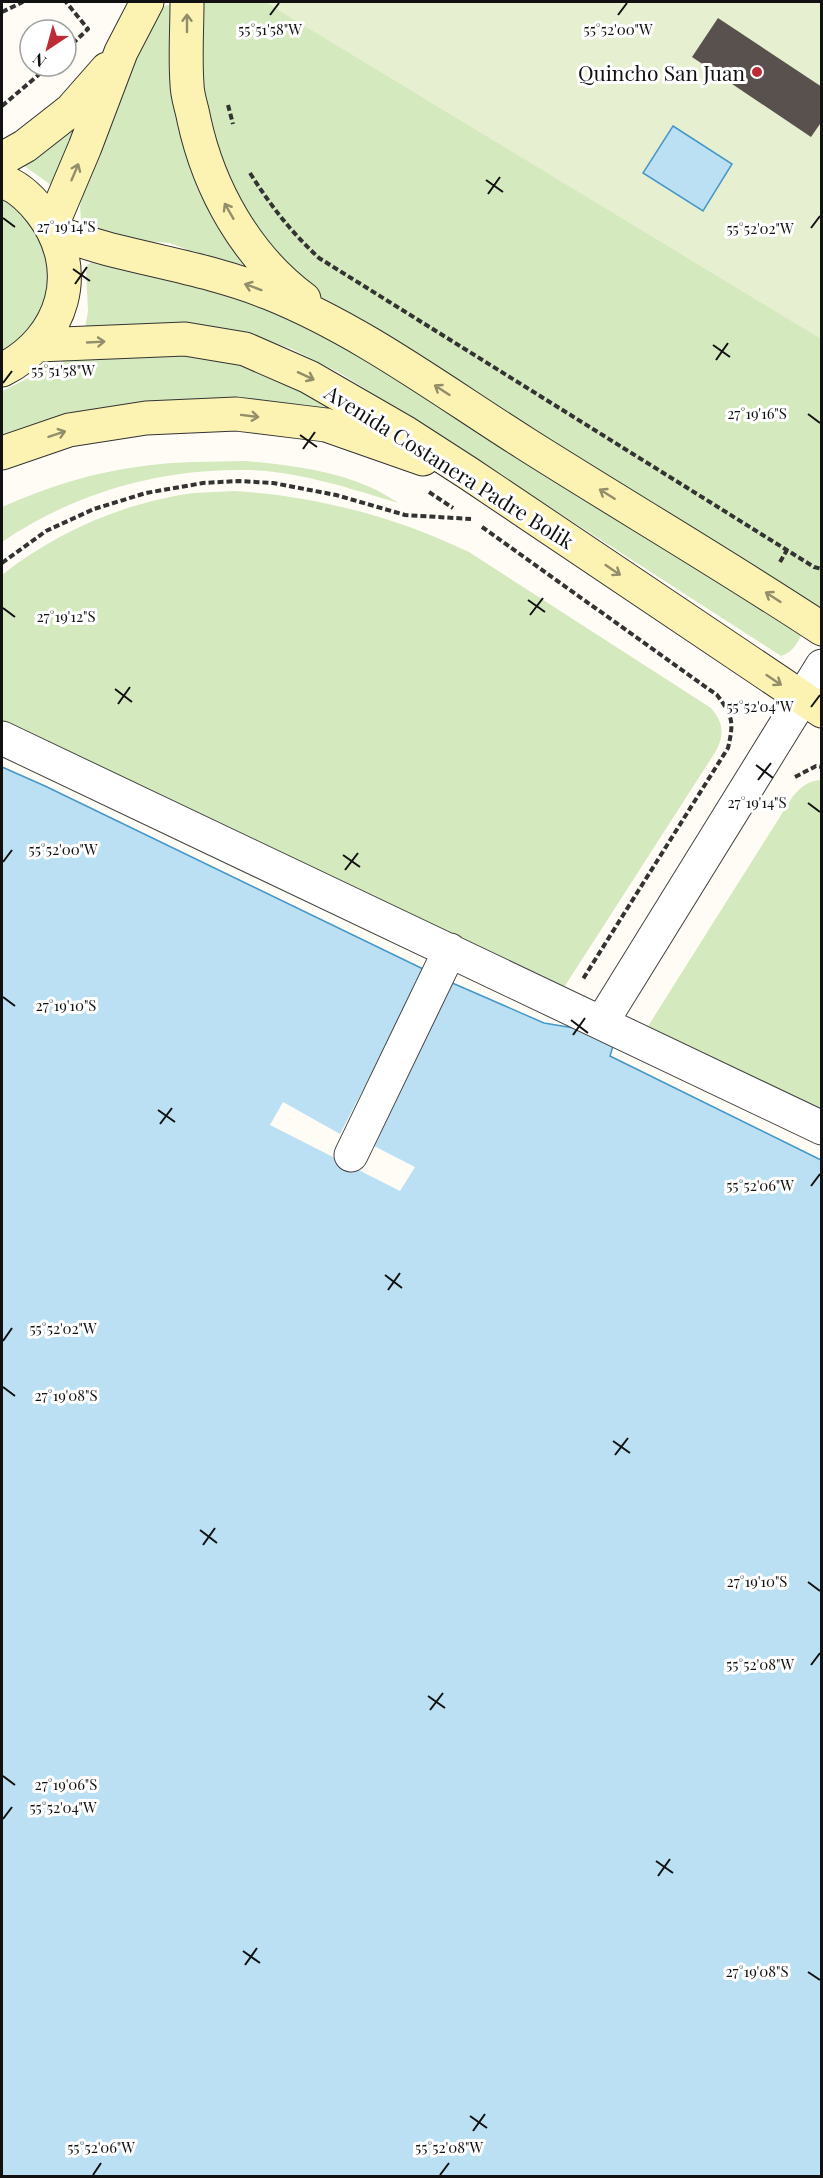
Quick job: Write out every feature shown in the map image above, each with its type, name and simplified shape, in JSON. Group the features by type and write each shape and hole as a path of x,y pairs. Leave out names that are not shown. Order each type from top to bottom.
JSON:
{"main road":[{"path":"53,229 122,52 147,2"},
{"path":"187,2 187,86 200,145 215,186 239,229 266,265 294,292 341,327 822,629"},
{"path":"2,159 25,146 71,110 122,52"},
{"path":"2,181 32,200 53,229 64,261 64,292 55,320 38,345 19,361 2,370"},
{"path":"53,229 113,251 215,273 269,293 341,327"},
{"name":"Avenida Costanera Padre Bolik","path":"38,345 185,339 244,350 309,377 468,473 811,705"},
{"path":"2,453 69,430 146,418 236,414 326,425 398,452 468,473"}],"street":[{"path":"602,1022 811,705 822,666"},
{"path":"2,738 822,1128"},
{"path":"351,1155 450,950"}],"path":[{"path":"2,12 23,2"},
{"path":"66,2 88,29 78,39"},
{"path":"2,106 35,78"},
{"path":"226,95 234,127"},
{"path":"249,171 272,207 294,234 319,258 822,570"},
{"path":"2,563 46,531 94,508 146,493 203,483 238,481 273,483 336,495 405,515 471,519"},
{"path":"421,487 471,519 717,695 729,711 732,728 728,748 566,1006"}],"green space":[{"path":"187,2 318,2 821,337 821,629 341,327 215,186"},
{"path":"265,2 821,2 821,339"},
{"path":"169,5 175,10 248,268 245,270 169,243 103,238 90,233 81,220 80,206 96,146 127,74 159,10"},
{"path":"81,110 55,188 23,165"},
{"path":"2,192 29,211 55,270 37,331 2,359"},
{"path":"92,262 221,293 287,316 352,348 802,633 799,640 791,650 781,656 415,420 340,373 292,349 246,334 85,328 88,311 86,270 87,265"},
{"path":"203,348 353,410 2,441 2,391 66,360 106,349"},
{"path":"245,461 340,476 374,489 399,503 325,482 267,471 215,471 183,474 150,479 88,497 58,510 2,542 2,507 53,487 89,476 143,466 181,462"},
{"path":"235,491 295,498 355,510 413,528 469,552 711,708 715,713 722,734 716,751 563,989 2,721 2,575 45,545 92,521 168,497"},
{"path":"821,780 821,1114 645,1031 793,796 806,785"}],"water":[{"path":"673,126 732,164 703,211 643,173"},
{"path":"2,767 450,982 544,1023 586,1030 614,1043 610,1056 821,1160 821,2176 2,2176"}],"pier":[{"path":"425,969 374,1146 415,1167 400,1191 270,1125 283,1102 340,1134"}],"building":[{"name":"Quincho San Juan","path":"718,18 822,87 822,121 811,137 692,57"}],"place":[{"name":"Quincho San Juan","path":"757,72"}]}
